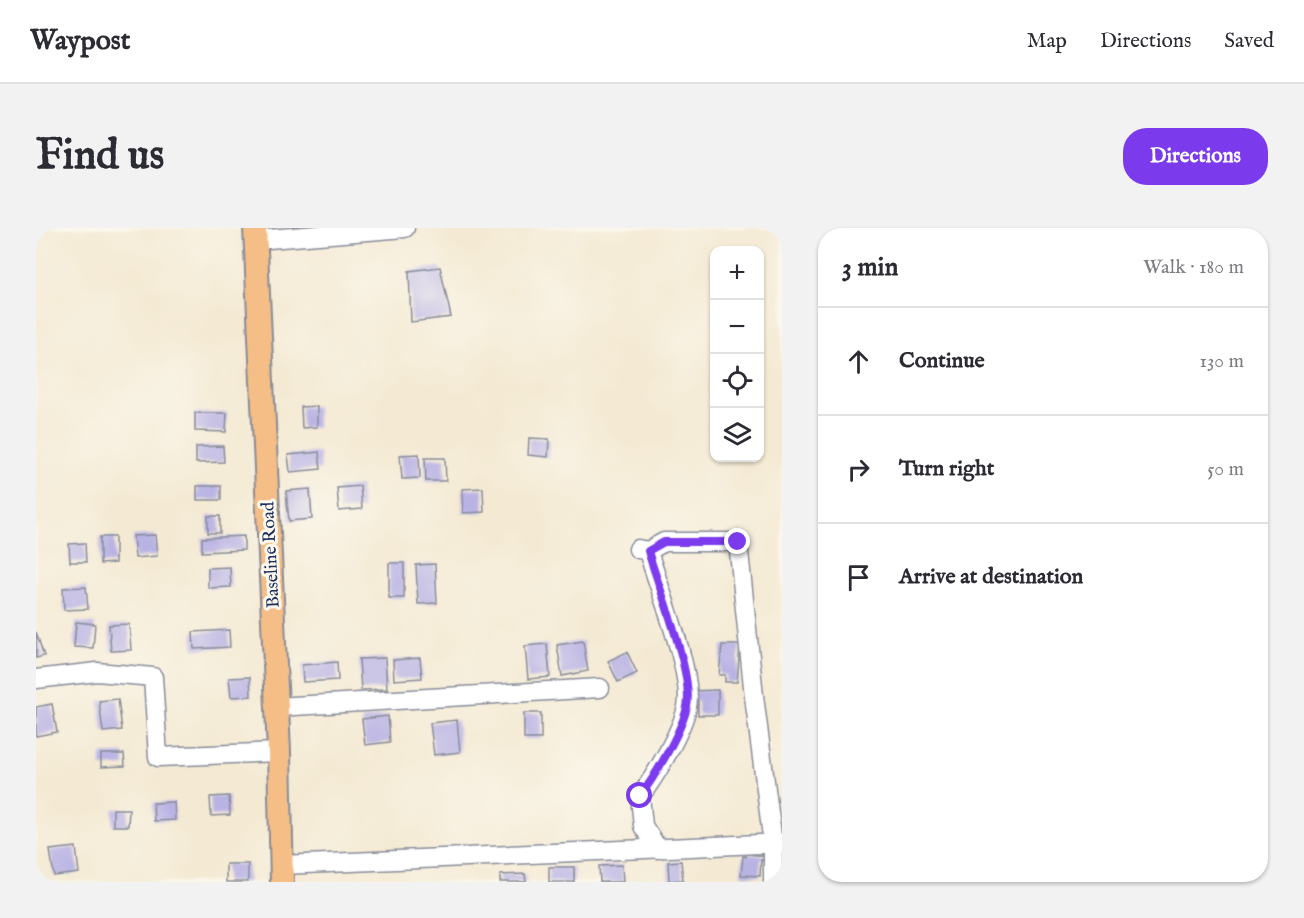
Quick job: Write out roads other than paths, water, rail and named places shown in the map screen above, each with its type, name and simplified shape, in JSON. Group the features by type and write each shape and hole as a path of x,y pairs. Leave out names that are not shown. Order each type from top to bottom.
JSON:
{"main road":[{"name":"Baseline Road","path":"255,234 279,752 282,873"}],"street":[{"path":"255,234 405,228"},
{"path":"658,849 643,826 640,796 656,776 687,706 685,674 643,550 664,542 738,542 754,696 778,843 773,882"},
{"path":"36,679 97,672 153,677 158,757 279,752"},
{"path":"276,707 600,688"},
{"path":"282,873 778,843"}]}
